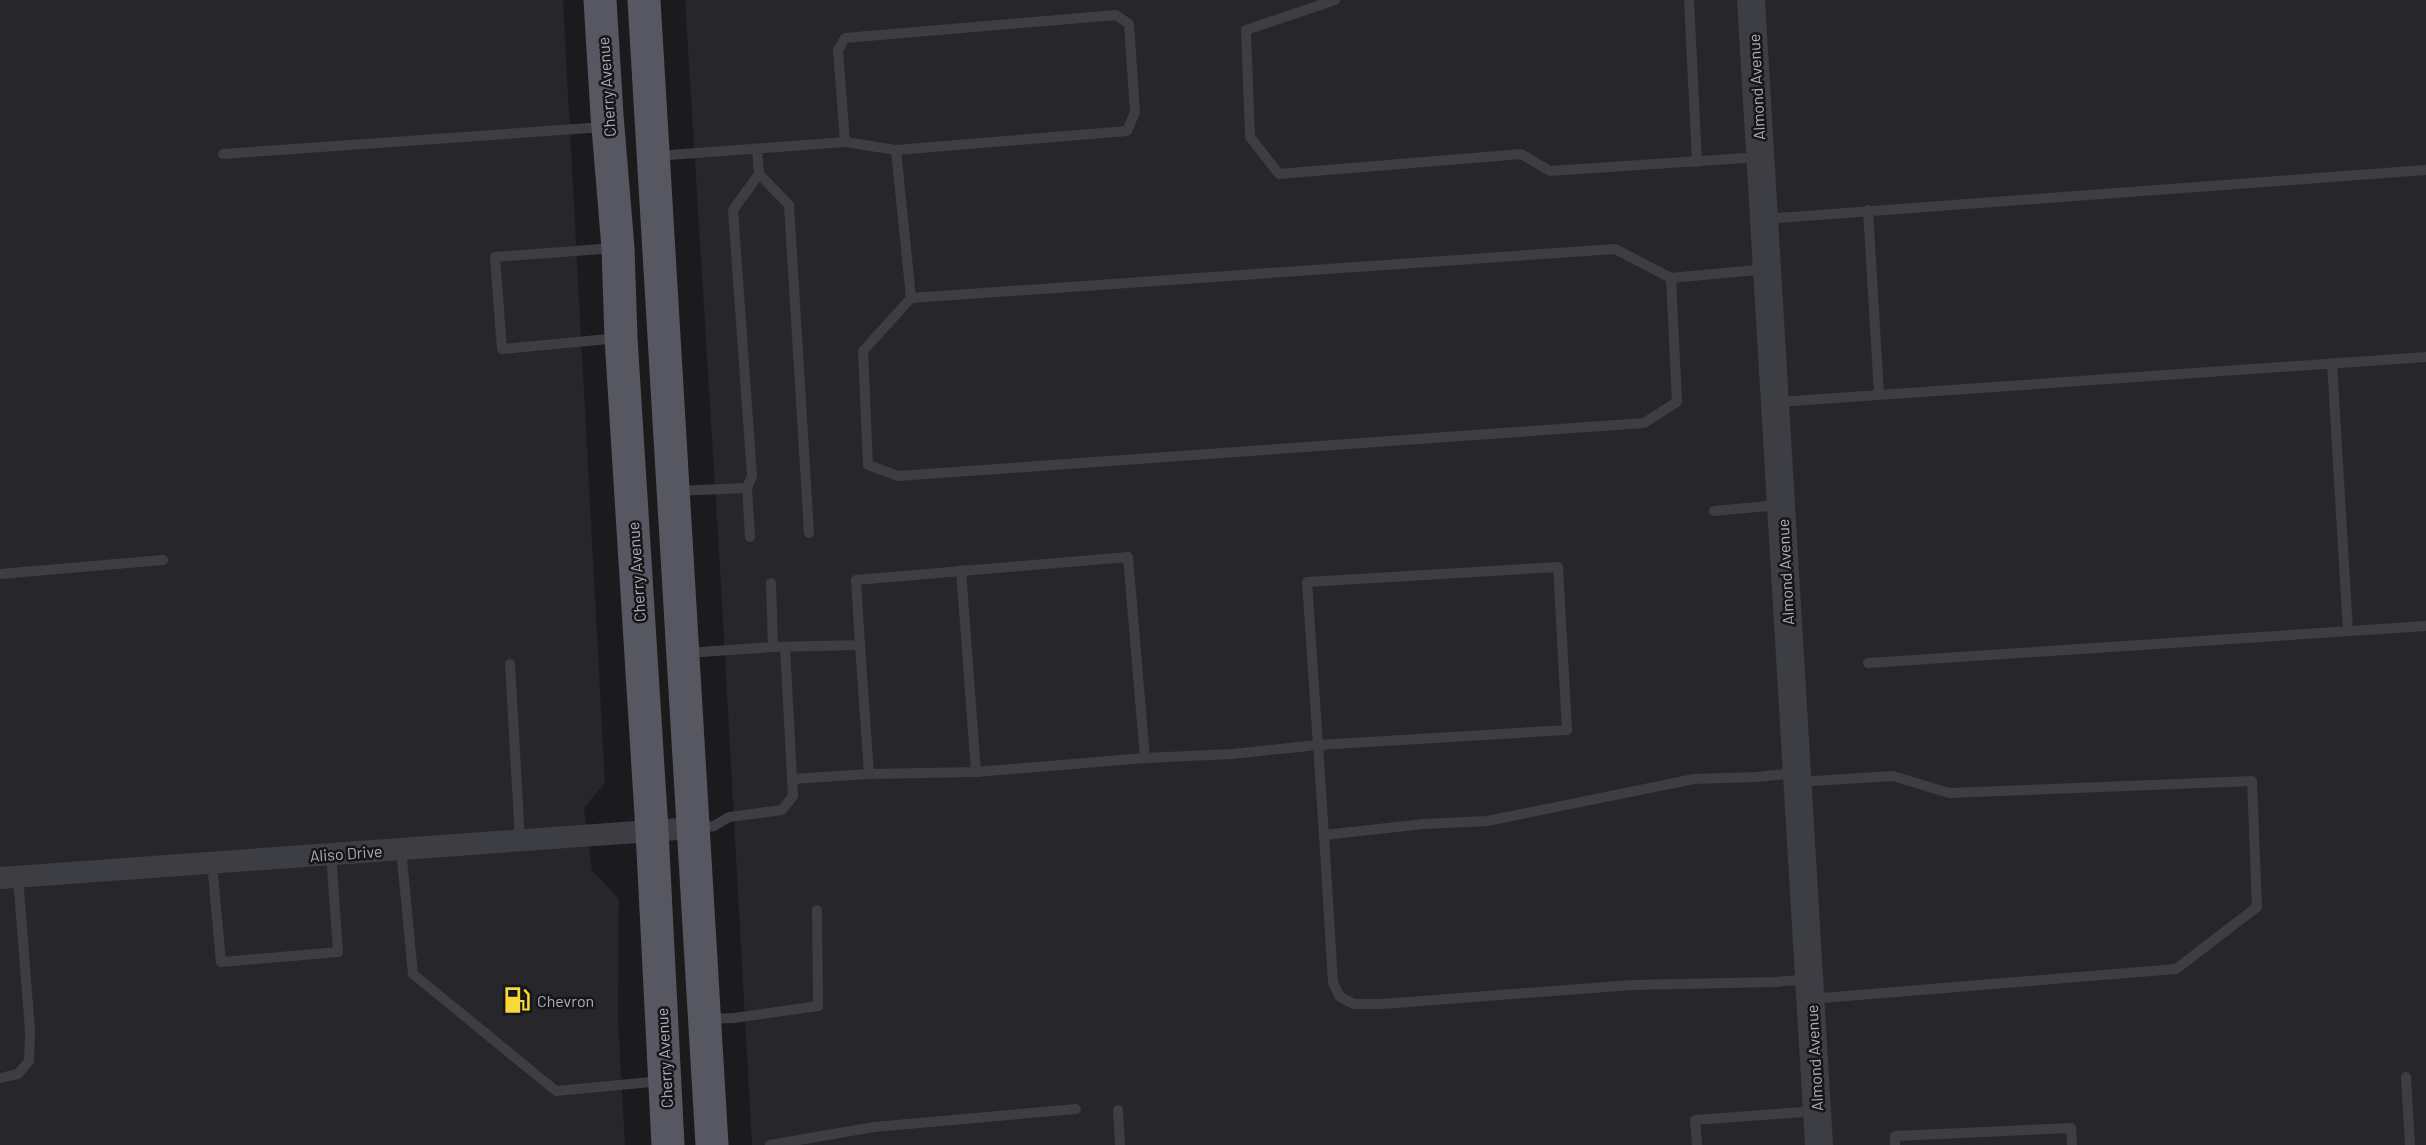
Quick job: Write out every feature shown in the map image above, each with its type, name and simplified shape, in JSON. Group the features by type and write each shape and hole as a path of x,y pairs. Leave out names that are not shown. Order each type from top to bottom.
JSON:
{"main road":[{"name":"Cherry Avenue","path":"600,0 618,248 621,338 652,831 668,1145"},
{"path":"644,0 683,653 703,827 703,1019 712,1145"}],"street":[{"name":"Almond Avenue","path":"1751,0 1819,1145"},
{"name":"Aliso Drive","path":"9,878 703,827"}],"lane":[{"path":"1335,0 1246,30 1250,137 1279,174 1521,154 1550,171 1760,157"},
{"path":"1689,0 1697,162"},
{"path":"653,156 844,142 896,150 1127,132 1136,112 1129,24 1116,15 845,38 838,50 844,142"},
{"path":"223,154 608,127"},
{"path":"757,149 759,174 789,205 809,533"},
{"path":"896,150 911,298"},
{"path":"1764,219 2426,170"},
{"path":"750,537 747,488 752,476 733,210 759,174"},
{"path":"1868,210 1879,394"},
{"path":"618,248 495,257 502,349 621,338"},
{"path":"1671,278 1677,402 1644,423 898,476 868,465 863,351 911,298 1615,249 1671,278 1767,269"},
{"path":"1775,402 2426,357"},
{"path":"2332,363 2348,631"},
{"path":"672,492 747,488"},
{"path":"1714,511 1782,505"},
{"path":"869,774 856,580 1128,557 1145,758"},
{"path":"0,574 163,560"},
{"path":"792,779 869,774 976,772 1145,758 1232,754 1318,745 1567,730 1558,567 1307,582 1318,745 1324,835 1334,983 1340,998 1354,1004 1405,1003 1632,985 1776,982 1810,989 1911,991 2176,969 2257,907 2252,781 1949,793 1893,776 1694,779 1487,821 1424,824 1324,835"},
{"path":"961,570 976,772"},
{"path":"703,827 729,817 782,810 793,796 771,583"},
{"path":"1868,663 2426,626"},
{"path":"683,653 860,645"},
{"path":"510,664 520,840"},
{"path":"401,849 412,974 556,1090 665,1081"},
{"path":"212,863 221,962 338,952 331,854"},
{"path":"0,1078 18,1074 29,1061 30,1031 9,878"},
{"path":"703,1019 734,1018 818,1006 817,910"},
{"path":"2406,1077 2410,1145"},
{"path":"770,1145 874,1126 1076,1109"},
{"path":"1118,1110 1120,1145"},
{"path":"1697,1145 1695,1120 1817,1111"},
{"path":"1895,1145 1895,1136 2071,1128 2072,1145"}],"shaded area":[{"path":"0,0 563,0 605,783 584,808 592,870 619,899 618,1020 625,1145 0,1145"},
{"path":"685,0 2426,0 2426,1145 752,1145"}],"place":[{"name":"Chevron","path":"517,1000"}]}
